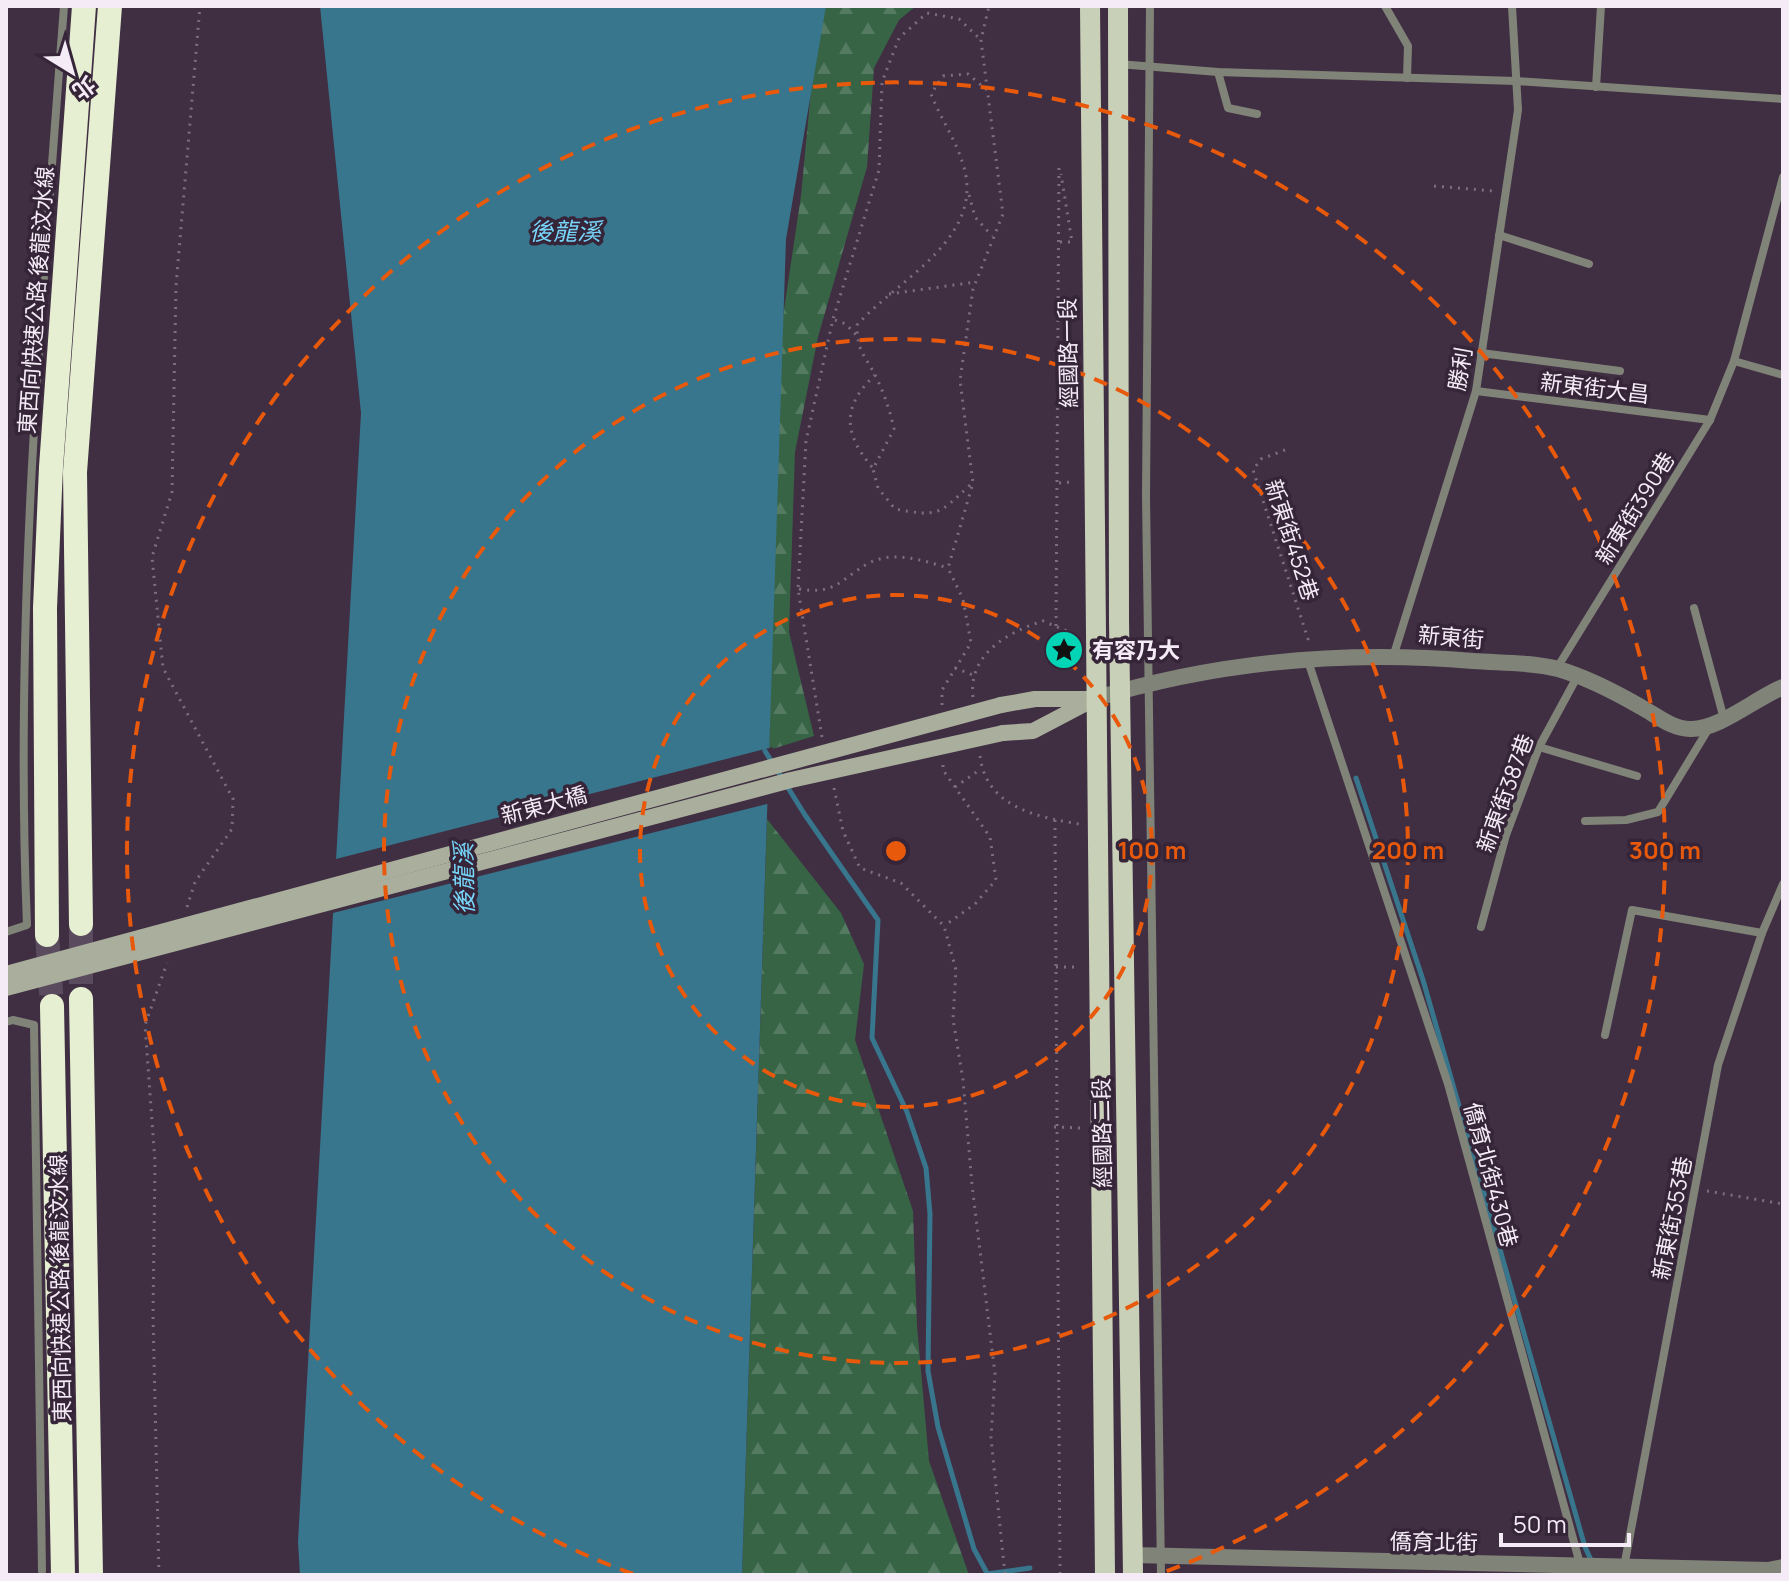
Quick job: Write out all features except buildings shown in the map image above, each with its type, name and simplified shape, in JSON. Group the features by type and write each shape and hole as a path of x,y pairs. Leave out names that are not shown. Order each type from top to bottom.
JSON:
{"highway":[{"name":"東西向快速公路 後龍汶水線","path":"47,935 45,608 51,467 84,6"},
{"path":"81,924 75,472 110,6"},
{"name":"東西向快速公路 後龍汶水線","path":"81,999 91,1575"},
{"name":"東西向快速公路 後龍汶水線","path":"52,1006 53,1573"}],"main road":[{"name":"經國路一段","path":"1090,6 1094,699"},
{"path":"1118,6 1122,690"},
{"name":"經國路二段","path":"1122,690 1133,1565"},
{"name":"經國路二段","path":"1094,699 1105,1575"}],"street":[{"name":"新東街","path":"1094,699 1149,684 1310,657 1394,654 1557,669 1688,730 1717,723"},
{"path":"1717,723 1748,703 1783,687"},
{"name":"新東大橋","path":"6,974 1001,705 1035,699 1094,699"},
{"name":"新東大橋","path":"6,988 791,780 1003,733 1033,731 1094,699"},
{"name":"僑育北街","path":"1133,1565 1162,1555 1406,1569 1581,1570 1624,1567 1768,1570 1783,1567"}],"lane":[{"path":"6,932 27,925 21,784 30,458 64,6"},
{"path":"1150,6 1146,496 1161,1575"},
{"path":"1385,6 1408,46 1407,78"},
{"name":"勝利","path":"1394,654 1476,391 1518,110 1512,6"},
{"path":"1596,87 1601,6"},
{"path":"1117,64 1218,72 1516,81 1783,99"},
{"path":"1218,72 1228,108 1257,114"},
{"path":"1783,177 1734,361 1783,375"},
{"path":"1499,235 1589,264"},
{"name":"新東街大昌","path":"1481,353 1620,371"},
{"name":"新東街390巷","path":"1557,669 1710,420 1734,361"},
{"name":"新東街大昌","path":"1476,391 1710,420"},
{"path":"1585,821 1626,820 1658,812 1717,723 1694,608"},
{"name":"僑育北街430巷","path":"1310,657 1352,799 1448,1084 1581,1570"},
{"name":"新東街387巷","path":"1481,927 1506,835 1539,747 1577,677"},
{"path":"1539,747 1637,776"},
{"name":"新東街353巷","path":"1624,1567 1718,1065 1762,933 1783,884"},
{"path":"1605,1035 1632,910 1762,933"},
{"path":"6,1022 13,1020 34,1025 53,1573"}],"path":[{"path":"185,911 195,882 232,829 233,799 163,668 152,557 172,492 176,286 200,6"},
{"path":"942,717 942,690 971,643 963,599 948,568 973,483 960,380 976,282 1003,214 981,40 989,6"},
{"path":"822,739 798,589 806,441 833,319 879,170 882,82 899,38 927,13 959,19 981,40"},
{"path":"987,90 968,74 943,76 931,94 962,161 975,217 993,238"},
{"path":"1056,626 1059,163 1072,242 1059,242"},
{"path":"1434,186 1506,192"},
{"path":"873,469 894,429 889,405 875,375 857,349 857,325 953,237 969,195"},
{"path":"888,294 976,282"},
{"path":"833,319 846,324 857,336"},
{"path":"875,375 857,392 850,425 855,447 873,469 878,488 895,509 930,516 945,509 973,483"},
{"name":"新東街452巷","path":"1285,450 1261,459 1253,470 1310,657"},
{"path":"1059,483 1071,482"},
{"path":"798,589 819,593 845,582 869,563 908,556 948,568"},
{"path":"955,668 973,675"},
{"path":"943,757 943,770 990,837 996,880 975,904 944,926"},
{"path":"955,787 981,769"},
{"path":"833,785 843,831 860,868 901,883 944,926 956,970 953,1019 963,1080 972,1185 995,1374 991,1438 1005,1575"},
{"path":"1055,820 1054,1127 1060,1575"},
{"path":"159,1575 155,1162 145,1025 170,954"},
{"path":"1055,967 1084,967"},
{"path":"1054,1127 1081,1128"},
{"path":"1696,1189 1783,1204"}],"green space":[{"path":"819,6 916,6 899,20 874,68 867,167 818,337 795,452 789,632 814,736 769,750 774,376 801,196"},
{"path":"767,819 841,913 864,964 855,1040 913,1211 917,1326 929,1461 969,1575 742,1575"}],"water":[{"name":"後龍溪","path":"320,6 826,6 786,239 742,1575 300,1575 298,1542 361,413"}],"pier":[{"path":"773,747 771,803 329,914 332,860"}],"waterway":[{"path":"765,751 878,920 872,1038 907,1112 926,1168 930,1214 928,1371 938,1427 974,1549 988,1575"},
{"path":"1356,778 1423,980 1585,1547 1598,1575"},
{"path":"987,1574 1030,1568"}],"tunnel":[{"path":"81,924 81,999"},
{"path":"47,935 52,1006"}],"place":[{"name":"有容乃大","path":"1064,650"}]}
